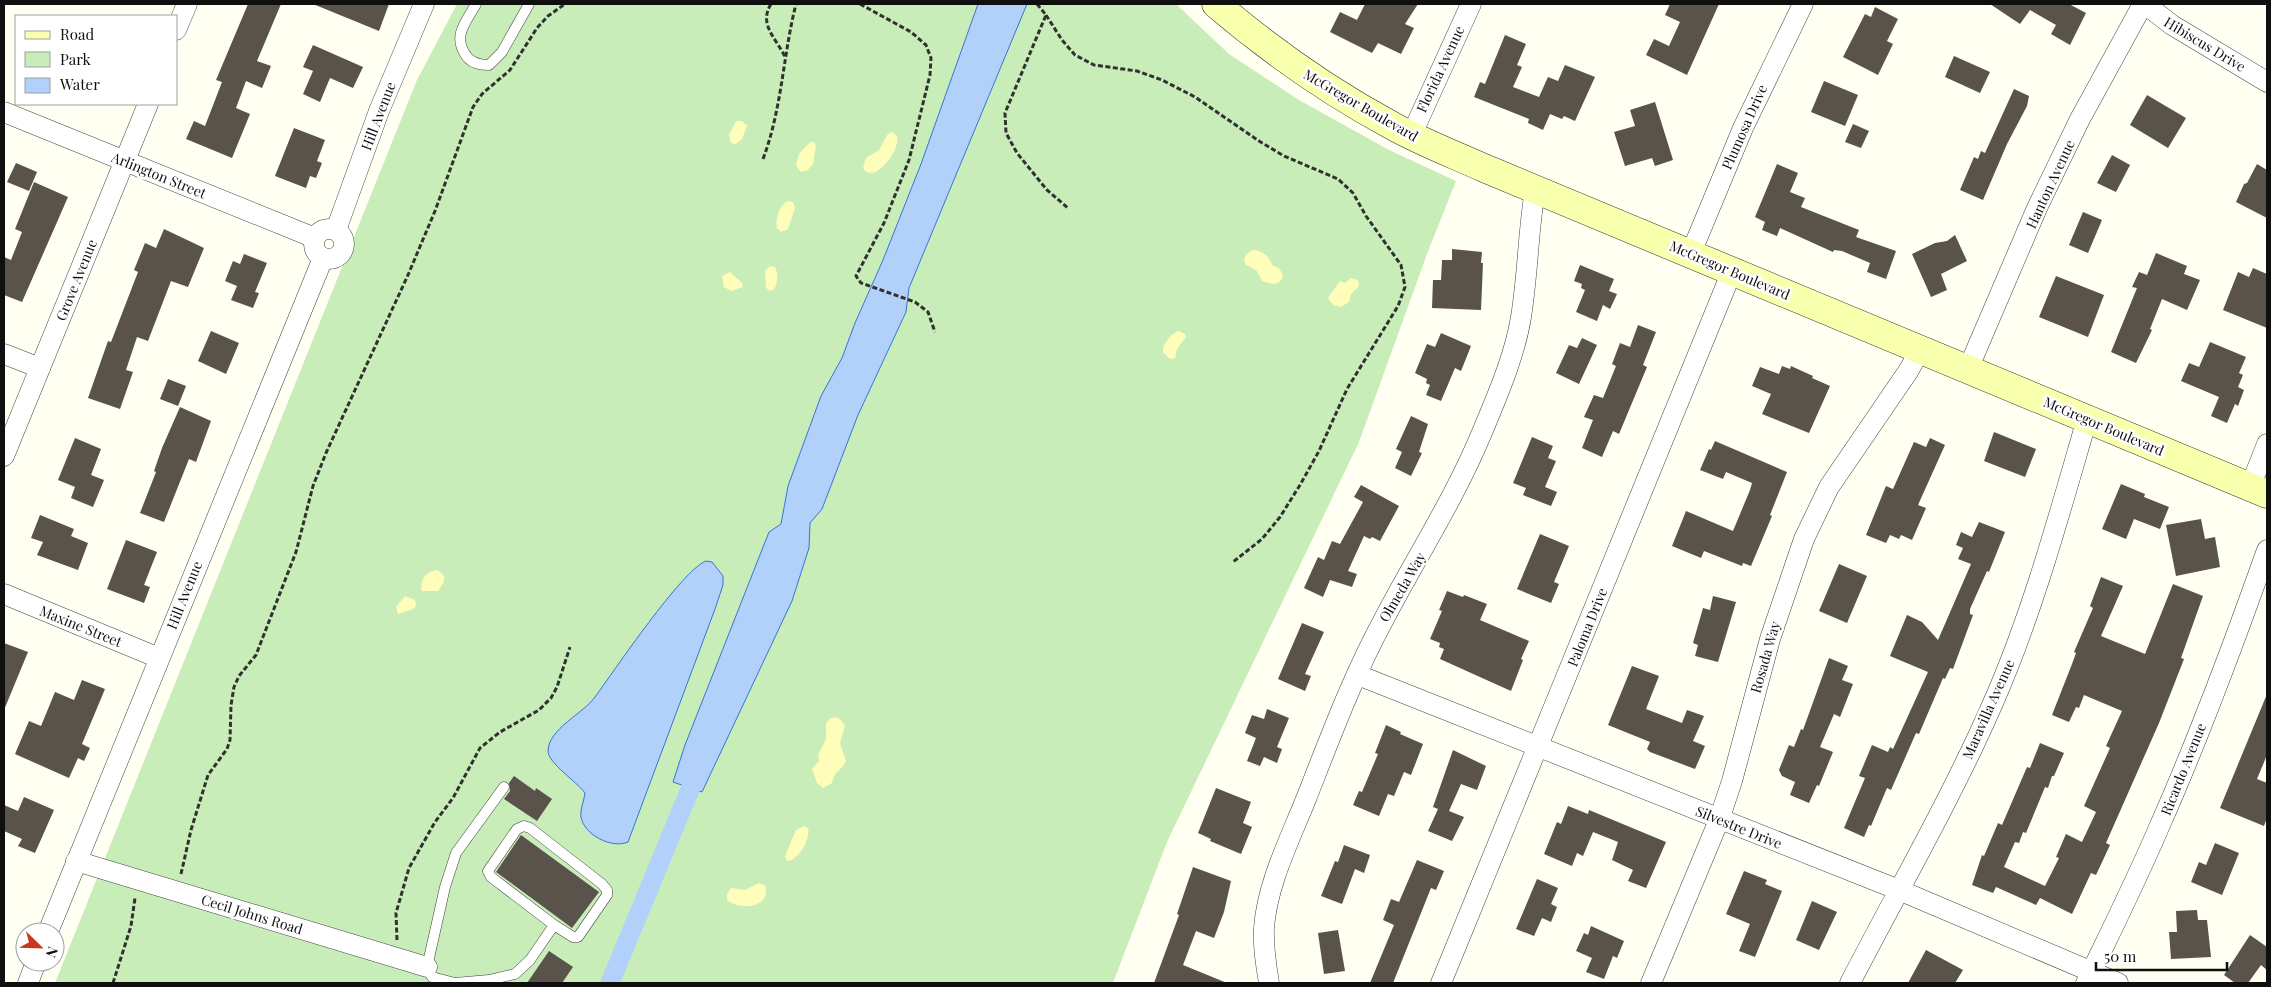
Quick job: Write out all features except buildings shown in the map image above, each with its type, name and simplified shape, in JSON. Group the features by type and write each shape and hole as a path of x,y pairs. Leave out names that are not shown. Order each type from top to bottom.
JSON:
{"main road":[{"name":"McGregor Boulevard","path":"1216,4 1255,37 1298,69 1411,136 1535,190 1691,253 2258,491"}],"street":[{"path":"178,25 187,4"},
{"name":"Hill Avenue","path":"336,230 379,111 424,4"},
{"name":"Florida Avenue","path":"1411,136 1471,4"},
{"name":"Plumosa Drive","path":"1691,253 1743,128 1803,4"},
{"name":"Hibiscus Drive","path":"2144,4 2172,25 2267,82"},
{"name":"Hanton Avenue","path":"1968,369 2050,182 2080,119 2144,4"},
{"name":"Grove Avenue","path":"4,456 148,105"},
{"name":"Arlington Street","path":"4,112 315,238"},
{"name":"Olmeda Way","path":"1269,983 1264,958 1264,926 1272,890 1334,730 1358,675 1384,618 1443,515 1483,431 1509,362 1521,319 1528,231 1535,190"},
{"path":"324,230 336,230 344,238 343,250 335,259 323,258 315,250 315,238 324,230"},
{"name":"Hill Avenue","path":"52,922 158,658 323,258"},
{"name":"Paloma Drive","path":"1442,983 1732,271"},
{"name":"Rosada Way","path":"1651,983 1718,820 1739,758 1770,639 1804,539 1829,487 1909,370 1920,350"},
{"path":"4,354 40,368"},
{"name":"Maravilla Avenue","path":"1850,983 1955,783 1993,703 2017,644 2052,542 2087,420"},
{"path":"2258,491 2267,444"},
{"name":"Ricardo Avenue","path":"2089,978 2186,765 2231,650 2267,550"},
{"name":"Maxine Street","path":"4,594 158,658"},
{"name":"Silvestre Drive","path":"1358,675 1718,820 1899,890 2089,978 2118,983"},
{"name":"Cecil Johns Road","path":"76,862 427,967"}],"lane":[{"path":"476,4 460,34 458,42 466,58 481,65 489,65 502,52 529,4"},
{"path":"504,787 456,853 445,887 427,967 432,977 455,983 489,980 515,974 530,960 554,925"},
{"path":"524,826 538,834 602,884 607,890 607,895 578,936 573,938 554,925 491,877 488,871 517,828 524,826"}],"path":[{"path":"177,892 191,830 208,775 227,749 230,740 231,705 234,687 239,676 256,655 296,552 313,486 326,453 408,275 435,211 473,107 482,94 510,70 537,28 548,16 565,4"},
{"path":"771,4 767,9 766,24 771,37 781,47 785,57"},
{"path":"763,159 770,139 779,99 796,4"},
{"path":"860,4 911,32 926,45 931,58 930,75 909,160 884,223 856,276 861,282 915,302 928,312 935,332"},
{"path":"1038,4 1062,40 1075,55 1094,65 1137,72 1162,80 1195,96 1259,142 1284,156 1338,179 1353,193 1366,216 1401,265 1405,287 1398,306 1347,389 1319,451 1300,486 1280,517 1262,539 1233,562"},
{"path":"1046,14 1005,114 1006,133 1018,153 1047,190 1068,208"},
{"path":"401,959 397,951 396,913 413,861 435,822 453,798 480,748 500,732 539,710 551,698 557,687 570,647"},
{"path":"113,983 131,926 135,895 146,884"}],"green space":[{"path":"457,4 1176,4 1229,54 1299,100 1389,150 1456,181 1427,254 1359,442 1167,842 1113,983 55,983 59,972 65,972 65,958 417,80"}],"sand":[{"path":"736,121 742,121 747,126 742,139 736,144 731,143 729,135"},
{"path":"892,132 897,136 897,141 891,157 874,173 866,172 863,168 866,158 879,150 887,135"},
{"path":"810,142 814,142 816,146 813,164 808,170 801,172 796,166 799,154"},
{"path":"787,201 793,202 795,208 788,229 781,232 777,228 777,217 782,206"},
{"path":"1252,250 1265,254 1272,265 1280,269 1283,277 1278,283 1262,281 1257,271 1246,265 1245,256"},
{"path":"770,266 775,267 777,278 774,289 770,291 766,288 765,271"},
{"path":"730,272 742,283 743,287 731,291 724,287 722,276"},
{"path":"1351,278 1358,280 1359,286 1351,294 1349,302 1341,307 1333,305 1328,298 1340,281 1345,283"},
{"path":"1178,331 1185,334 1186,337 1177,349 1175,358 1170,359 1163,352 1163,349 1170,337"},
{"path":"438,570 444,576 444,582 438,591 422,591 421,587 425,576 430,572"},
{"path":"405,596 415,600 416,606 413,609 398,614 396,607"},
{"path":"836,717 845,726 840,743 846,761 836,773 832,783 823,788 817,783 812,769 819,761 818,755 826,739 826,723 831,718"},
{"path":"804,826 808,828 806,842 796,857 787,861 785,856 796,830"},
{"path":"759,883 765,885 766,893 760,903 739,906 727,900 727,894 731,888 745,890"}],"water":[{"path":"978,4 1027,4 909,288 906,312 858,415 822,509 810,523 809,548 792,601 702,792 673,782 685,745 769,532 781,524 788,486 821,396 842,358 855,323 883,260 921,164"},
{"path":"706,561 712,562 723,576 723,585 715,609 628,842 614,844 607,842 593,835 583,824 581,814 585,793 549,756 550,743 560,728 595,697 681,582 695,568"}],"waterway":[{"path":"610,983 700,765"}]}
